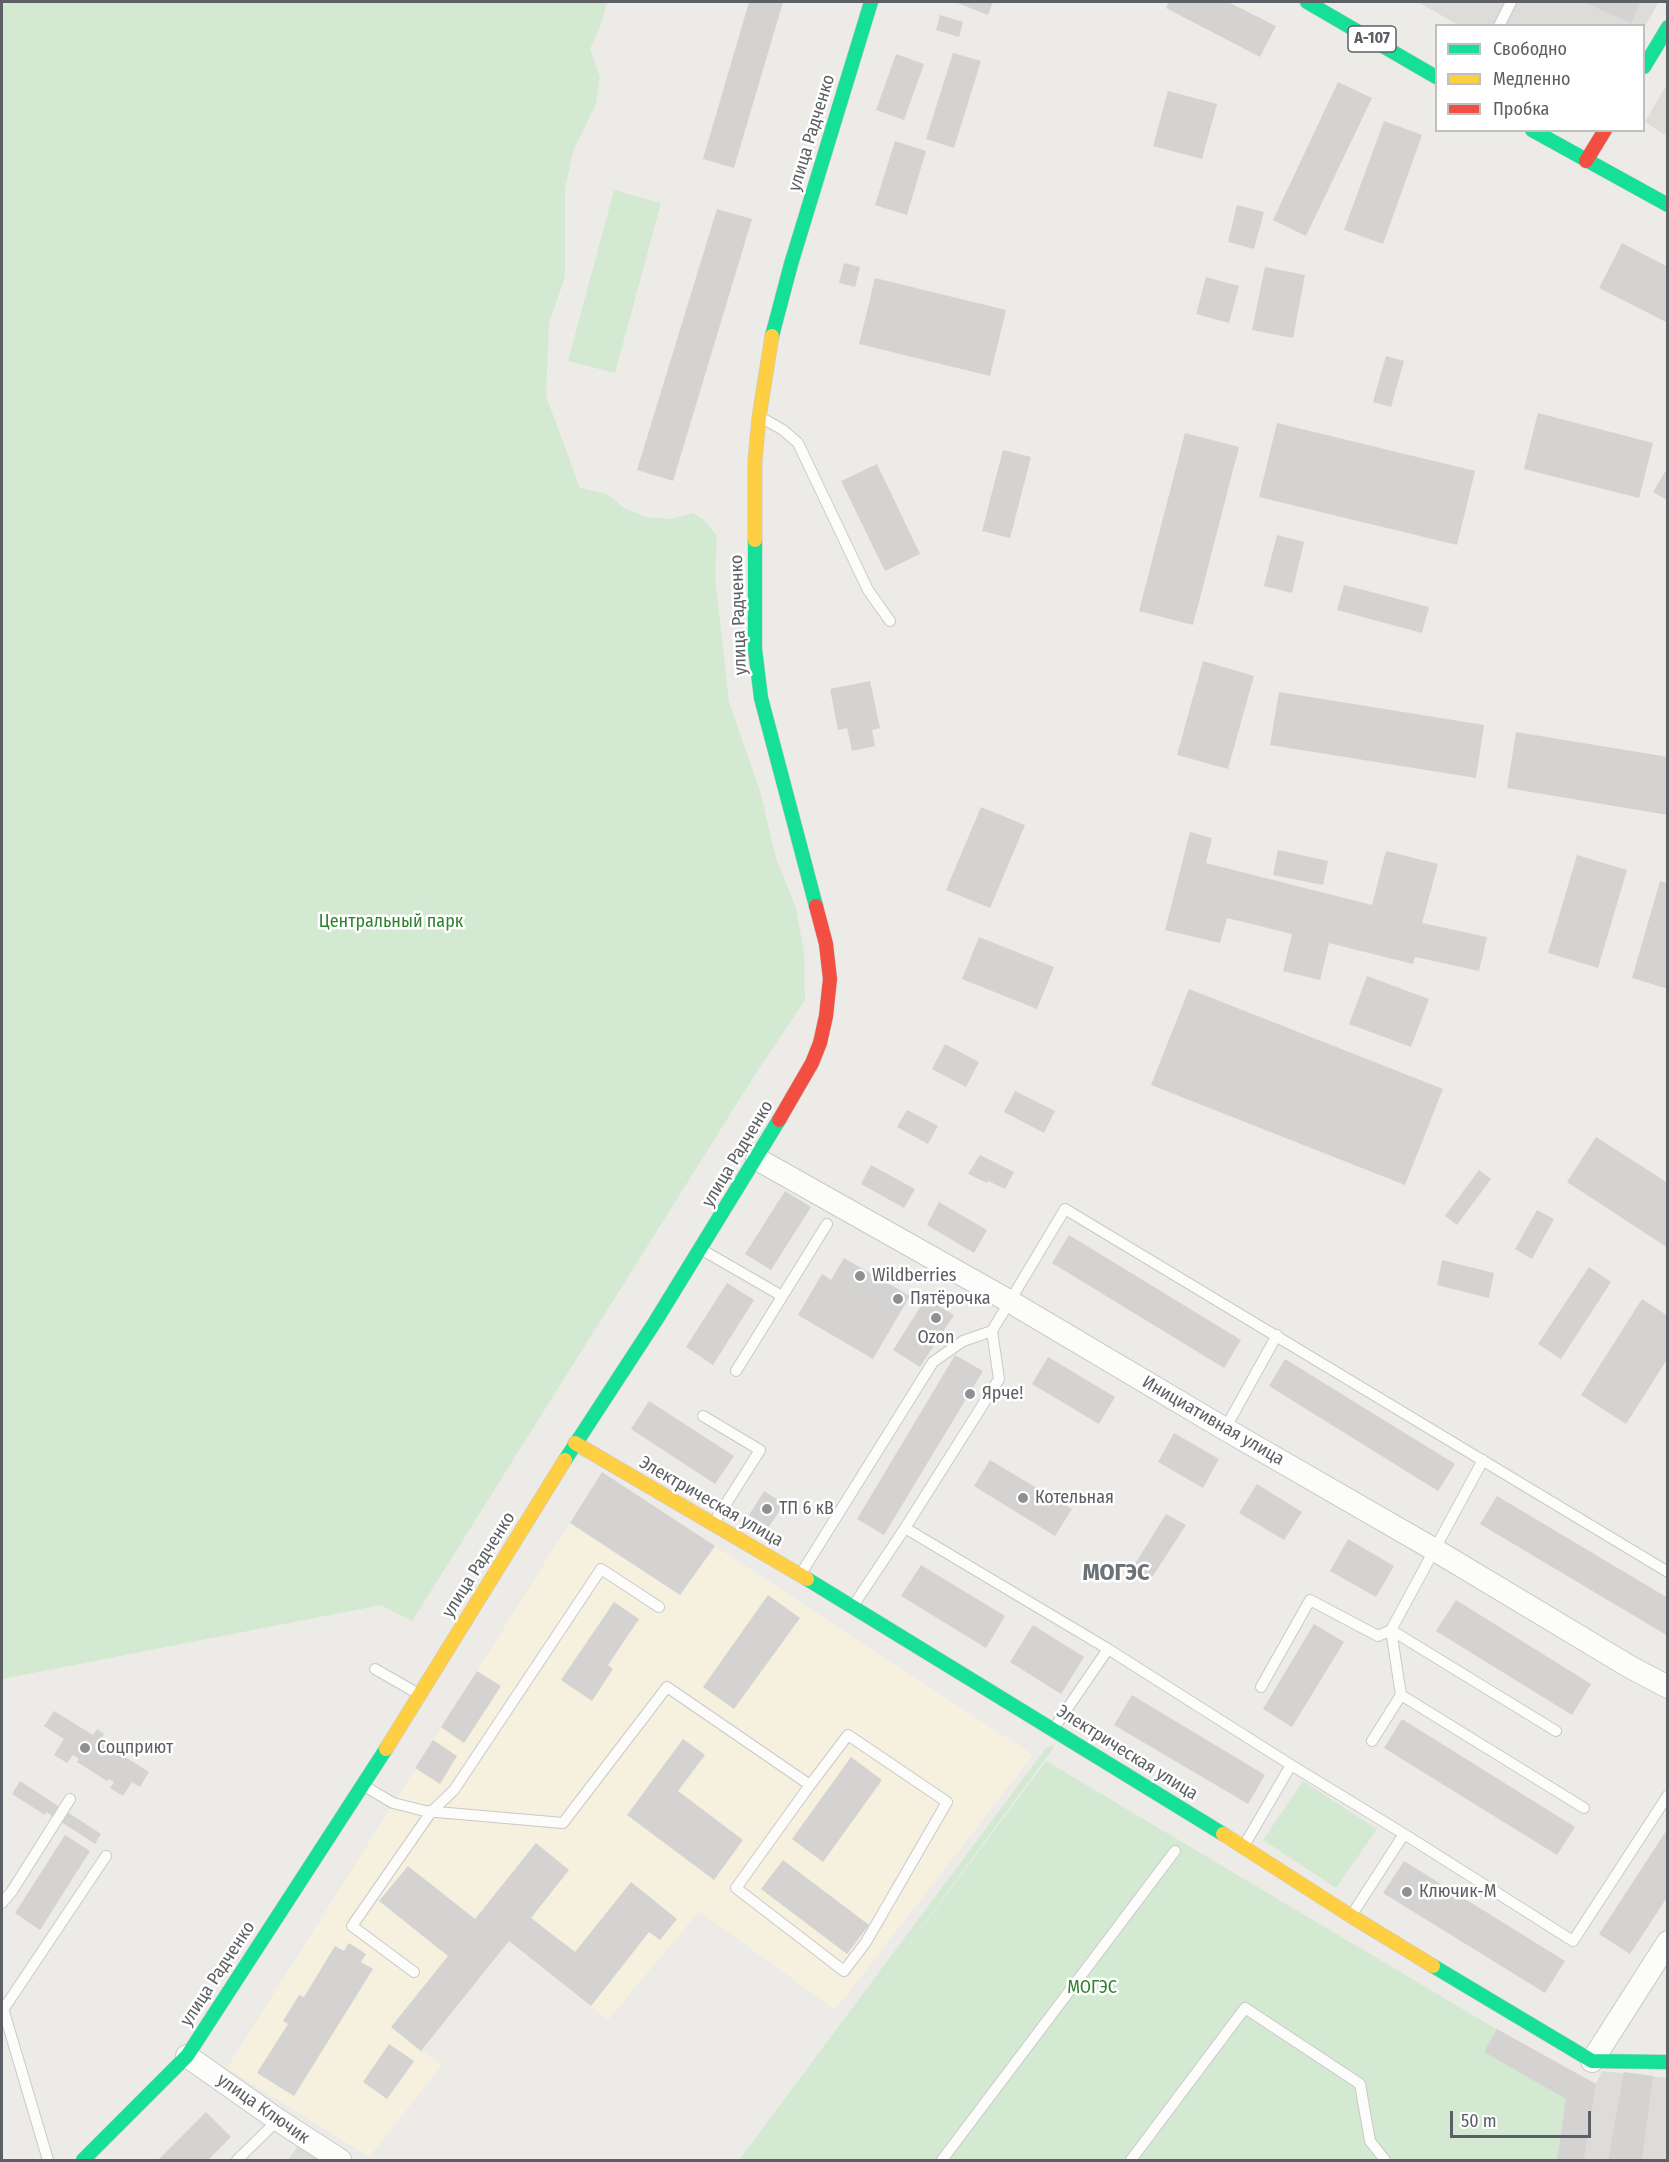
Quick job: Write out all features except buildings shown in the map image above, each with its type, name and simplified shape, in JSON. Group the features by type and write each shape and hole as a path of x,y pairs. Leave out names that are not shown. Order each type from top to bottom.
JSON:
{"street":[{"name":"улица Радченко","path":"83,2160 187,2056 364,1785 575,1443 655,1323 757,1159 812,1063 820,1043 830,979 826,944 761,698 758,678 755,649 755,484 759,417 771,340 791,264 871,2"},
{"name":"А-107","path":"1307,2 1435,75"},
{"path":"1645,65 1668,27"},
{"path":"1535,132 1668,206"},
{"path":"1586,161 1604,132"},
{"name":"Инициативная улица","path":"757,1159 1009,1301 1630,1667 1668,1687"},
{"name":"Электрическая улица","path":"575,1443 853,1606 1243,1846 1351,1916 1592,2061"},
{"path":"1592,2061 1668,1941"},
{"name":"улица Ключик","path":"187,2056 326,2157"},
{"path":"1592,2061 1668,2062"}],"lane":[{"path":"1499,24 1511,2"},
{"path":"759,417 783,430 798,443 868,590 890,621"},
{"path":"853,1606 999,1379 992,1331 1065,1209 1278,1335 1668,1572"},
{"path":"736,1371 827,1224"},
{"path":"701,1249 782,1296"},
{"path":"800,1575 933,1362 963,1341 992,1331"},
{"path":"1225,1429 1278,1335"},
{"path":"703,1416 760,1450 713,1524"},
{"path":"1261,1688 1310,1600 1378,1636 1391,1630 1483,1460"},
{"path":"905,1528 1107,1649 1573,1941 1668,1796"},
{"path":"414,1972 352,1926 431,1812 454,1790 601,1569 659,1607"},
{"path":"1372,1741 1401,1695 1391,1630"},
{"path":"1391,1630 1556,1731"},
{"path":"1054,1729 1107,1649"},
{"path":"375,1669 420,1694"},
{"path":"364,1785 393,1803 431,1812 562,1823 667,1687 810,1785"},
{"path":"1401,1695 1584,1808"},
{"path":"848,1736 947,1802 866,1942 844,1971 736,1888 810,1785 848,1736"},
{"path":"1243,1846 1291,1765"},
{"path":"2,1903 12,1891 70,1799"},
{"path":"1351,1916 1404,1834"},
{"path":"942,2160 1175,1851"},
{"path":"48,2160 2,2006 106,1856"},
{"path":"1131,2160 1245,2008 1360,2084 1370,2141 1385,2160"},
{"path":"237,2160 278,2120"}],"shaded area":[{"path":"1418,2 1659,2 1645,26 1645,24 1456,24"},
{"path":"1667,84 1667,136 1645,122"},
{"path":"602,1472 1033,1755 835,2010 699,1911 608,2020 509,1941 421,2051 442,2065 369,2157 227,2068"},
{"path":"1602,2071 1667,2078 1667,2160 1565,2160 1580,2082 1596,2084"},
{"path":"300,2143 326,2160 288,2160"}],"green space":[{"name":"Центральный парк","path":"2,2 607,2 601,24 590,49 600,77 596,104 573,151 565,190 565,277 549,323 546,396 580,488 607,494 624,508 646,517 670,519 693,513 704,520 717,536 715,577 729,702 760,791 776,858 796,908 804,953 805,1000 756,1073 412,1621 381,1605 2,1679"},
{"path":"614,190 661,203 615,373 568,361"},
{"name":"МОГЭС","path":"1054,1747 866,2003 1046,1761 1580,2079 1565,2160 739,2160 1046,1748"},
{"path":"1303,1781 1377,1829 1336,1888 1263,1840"}],"traffic: fast":[{"path":"772,336 791,264 871,2"},
{"path":"1307,2 1435,76"},
{"path":"1645,65 1668,27"},
{"path":"1536,132 1668,205"},
{"path":"755,540 755,649 761,698 816,906"},
{"path":"565,1460 655,1322 779,1120"},
{"path":"807,1579 1223,1834"},
{"path":"83,2160 187,2056 386,1749"},
{"path":"1433,1966 1592,2061 1668,2062"}],"traffic: slow":[{"path":"755,540 755,461 759,417 772,336"},
{"path":"575,1443 807,1579"},
{"path":"386,1749 565,1460"},
{"path":"1223,1834 1433,1966"}],"traffic: jam":[{"path":"1586,161 1604,132"},
{"path":"779,1120 812,1063 820,1043 826,1016 830,979 826,944 816,906"}],"place":[{"name":"Wildberries","path":"860,1276"},
{"name":"Пятёрочка","path":"898,1299"},
{"name":"Ozon","path":"936,1318"},
{"name":"Ярче!","path":"970,1394"},
{"name":"Котельная","path":"1023,1498"},
{"name":"ТП 6 кВ","path":"767,1509"},
{"name":"Соцприют","path":"85,1748"},
{"name":"Ключик-М","path":"1407,1892"}],"district":[{"name":"МОГЭС","path":"1116,1573"}]}
